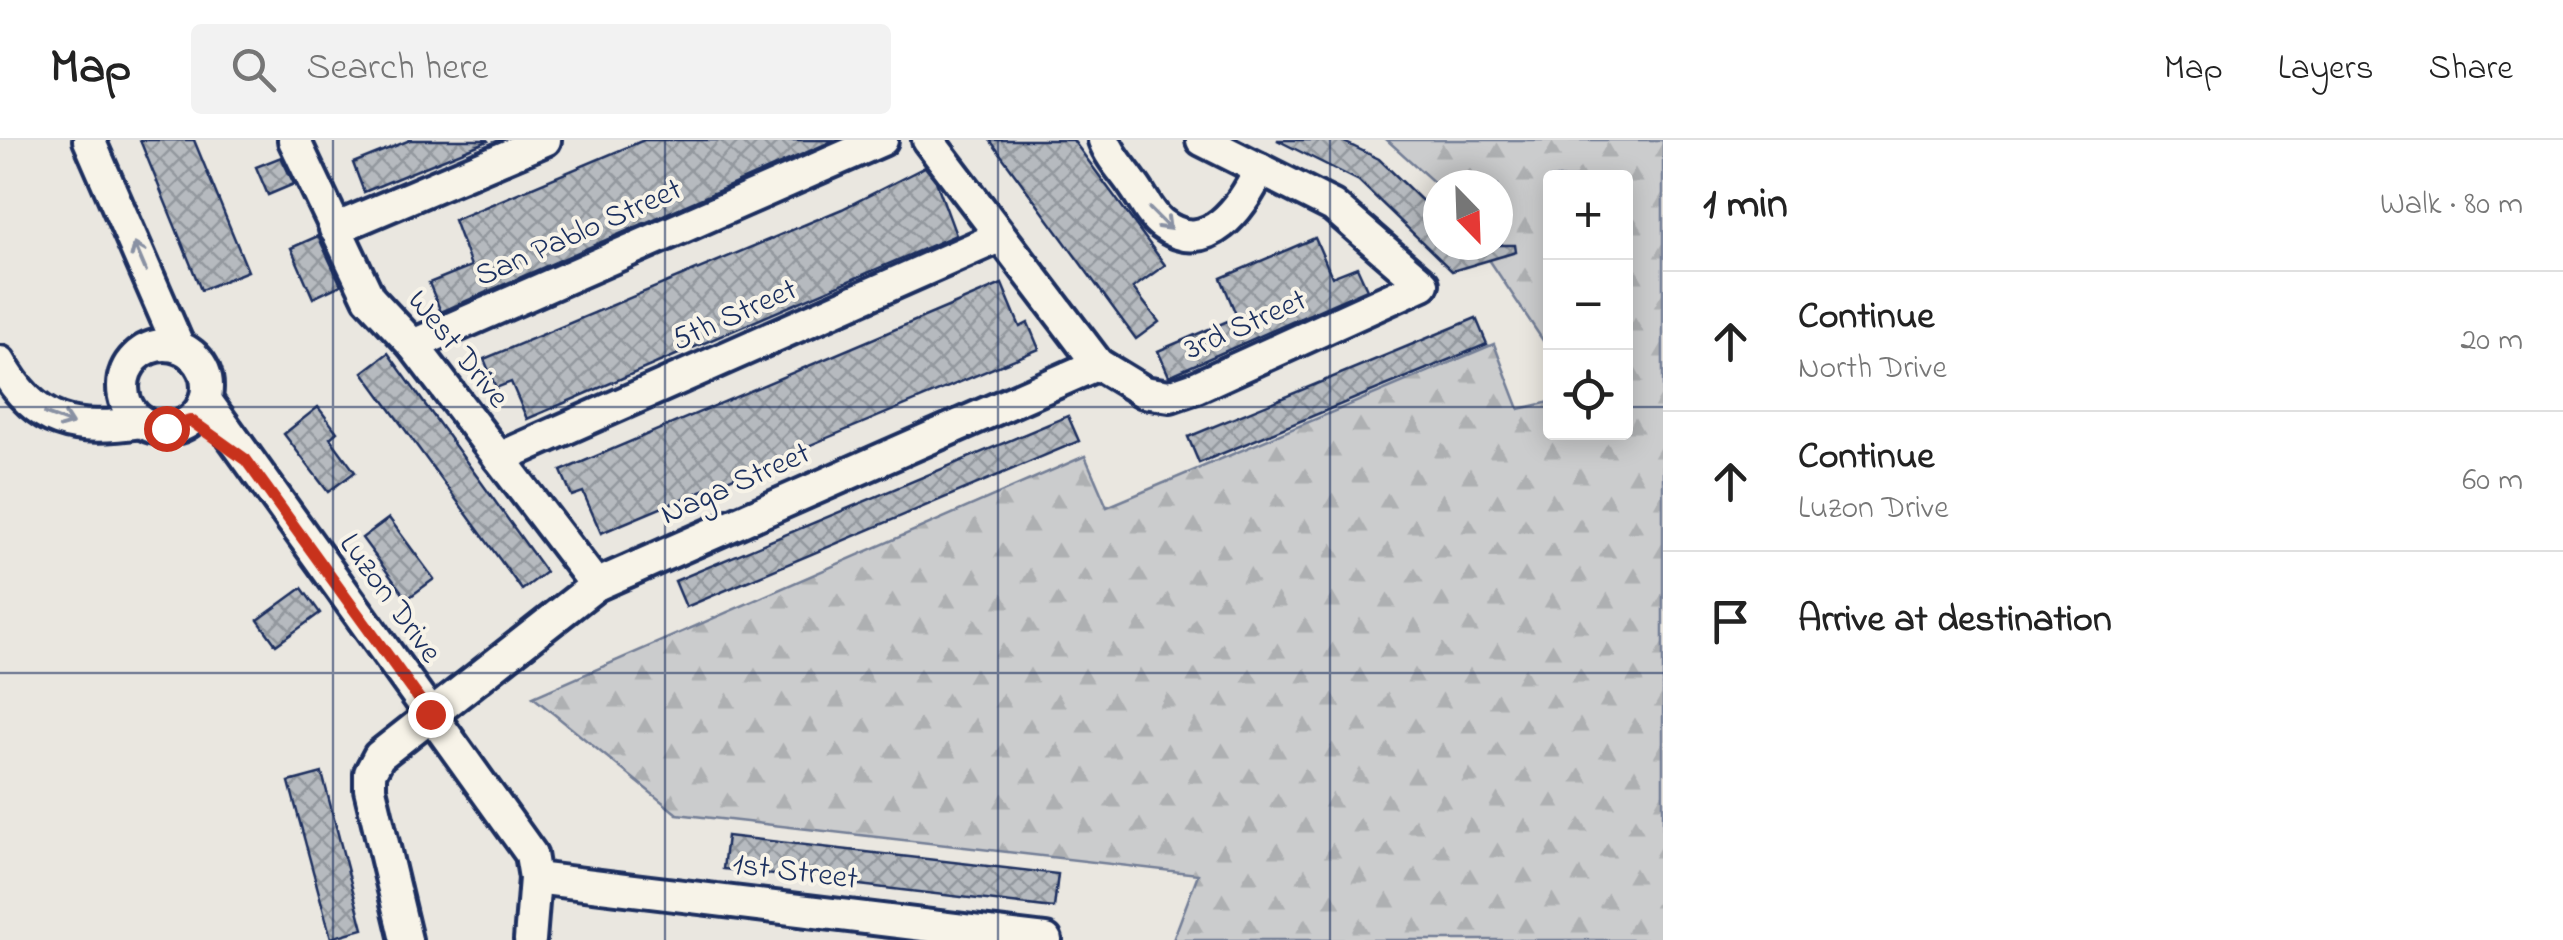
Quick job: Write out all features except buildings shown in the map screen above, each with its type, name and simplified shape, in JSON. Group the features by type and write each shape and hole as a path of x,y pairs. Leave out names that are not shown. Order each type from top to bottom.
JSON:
{"street":[{"path":"89,140 179,347"},
{"name":"West Drive","path":"294,140 369,298 414,345 596,584"},
{"path":"335,230 545,140"},
{"name":"San Pablo Street","path":"414,345 882,140"},
{"path":"928,140 1098,364"},
{"path":"1104,140 1158,222 1180,236 1202,234 1225,221 1243,205 1260,169 1202,140"},
{"name":"3rd Street","path":"1098,364 1144,392 1170,396 1422,284 1333,206 1260,169"},
{"name":"5th Street","path":"499,458 999,238"},
{"path":"0,362 28,402 58,422 97,429 142,422 166,428 198,410 206,374 190,353 179,347 152,346 130,362 123,388 126,401 142,422"},
{"name":"Naga Street","path":"406,940 370,773 379,756 596,584 1098,364"},
{"name":"Luzon Drive","path":"198,410 246,460 531,854 535,878 530,940"},
{"name":"1st Street","path":"535,878 1046,940"}],"green space":[{"path":"1387,140 1663,140 1663,940 1173,940 1198,874 677,814 533,697 1085,456 1107,507 1494,344 1519,409 1543,404 1543,440 1633,440 1633,170 1543,170 1543,340 1489,260 1513,260 1513,170 1423,172"}],"route":[{"path":"166,428 190,420 246,460 430,714"}]}
